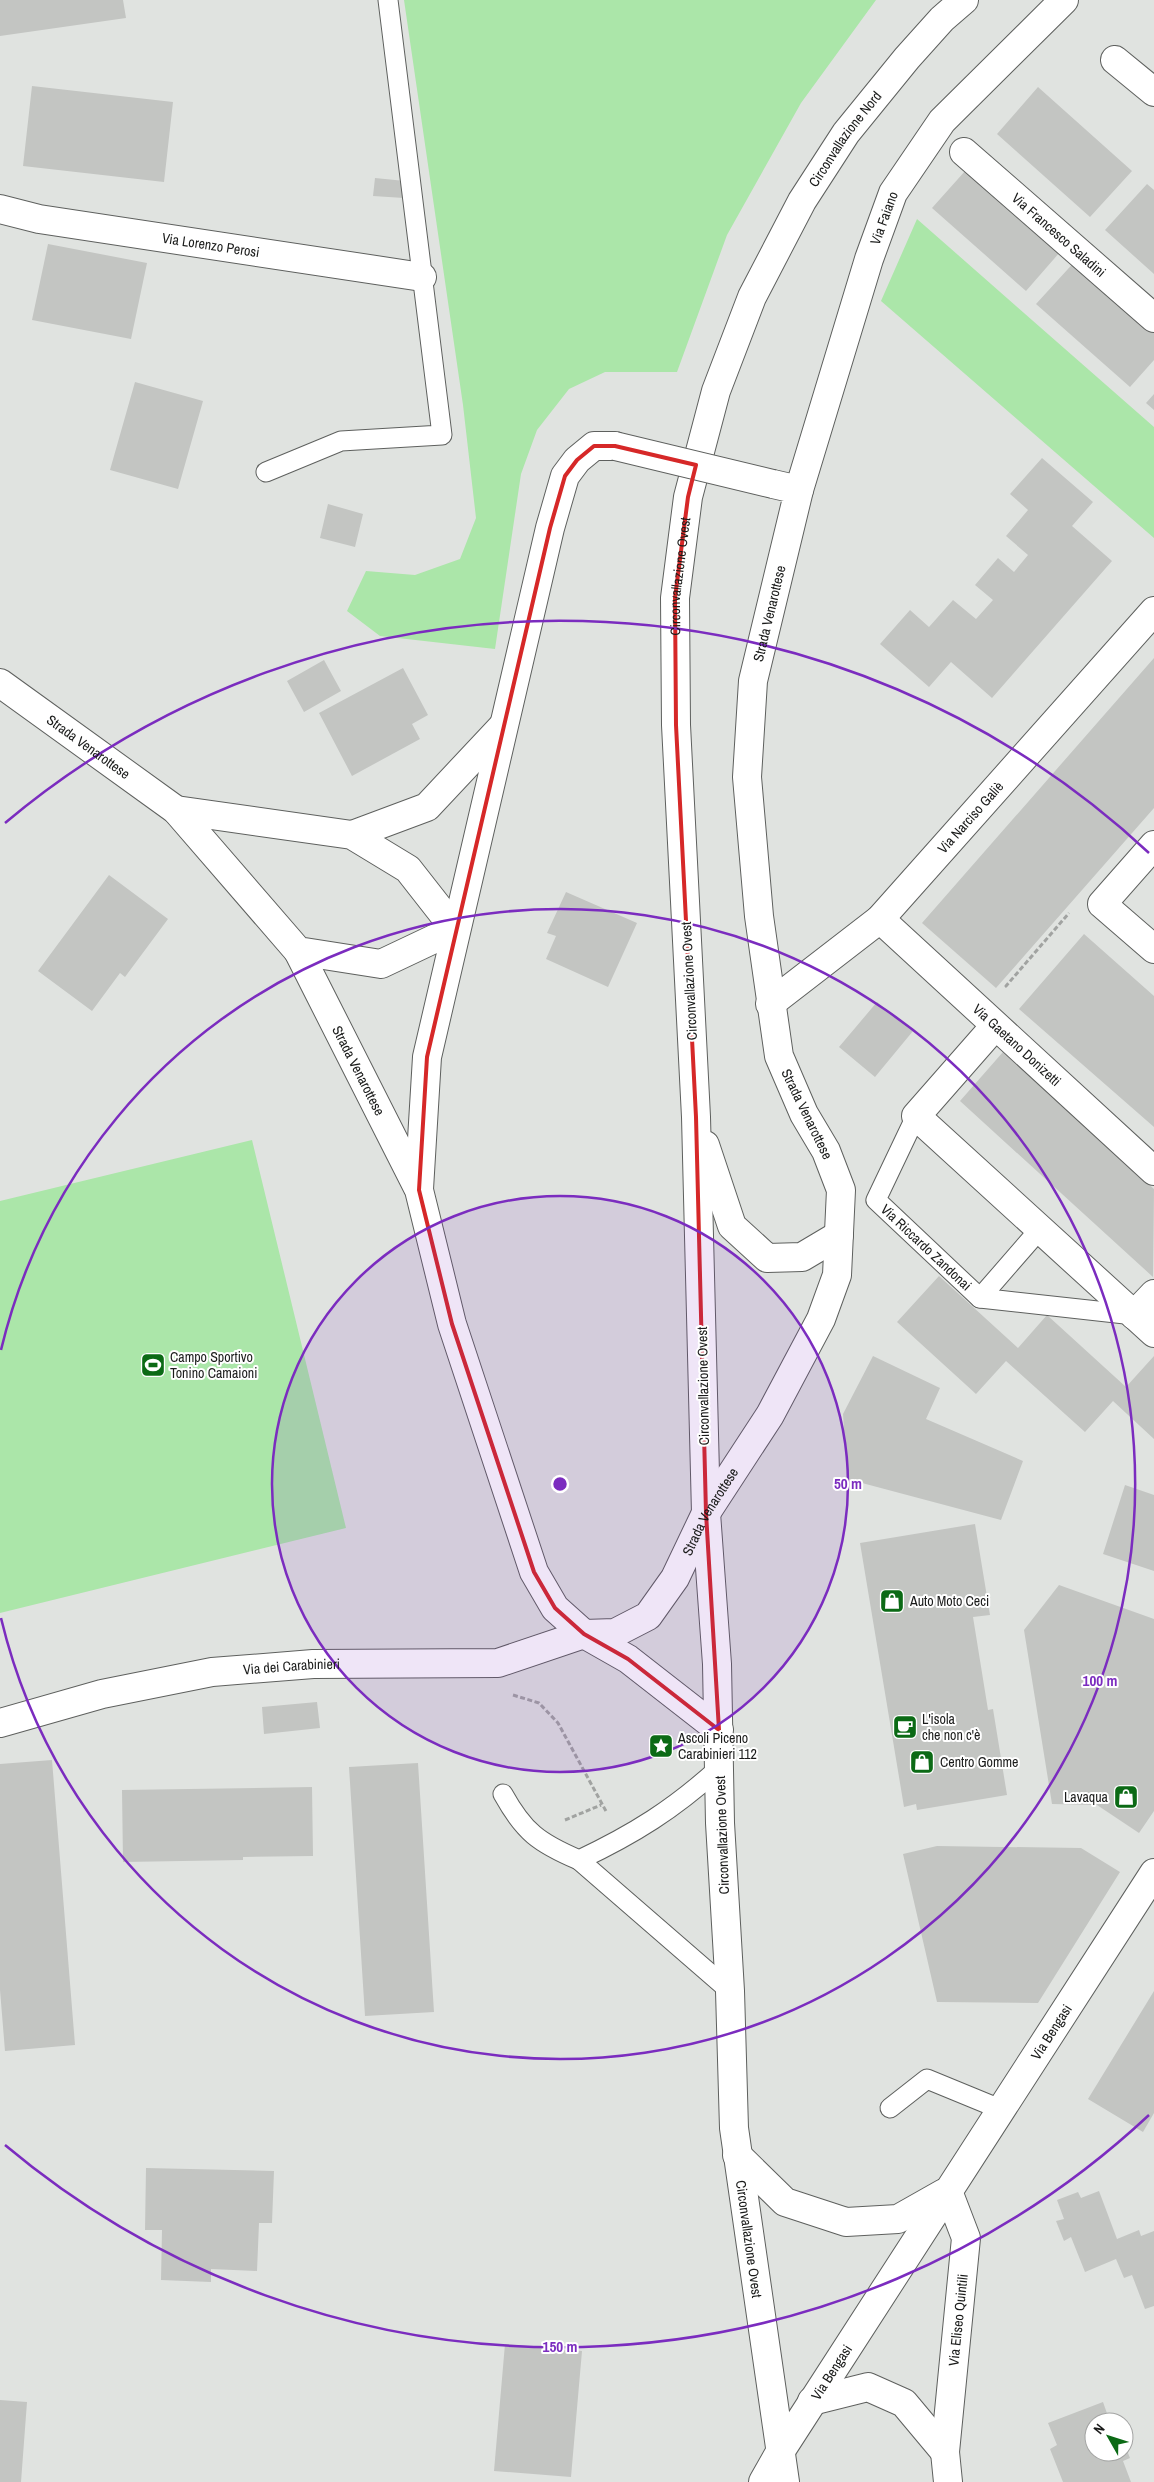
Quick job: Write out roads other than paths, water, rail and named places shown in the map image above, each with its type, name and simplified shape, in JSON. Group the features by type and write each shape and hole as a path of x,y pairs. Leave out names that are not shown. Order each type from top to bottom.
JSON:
{"main road":[{"name":"Circonvallazione Nord","path":"752,297 802,201 846,133 907,58 942,20 964,0"},
{"name":"Via Faiano","path":"800,490 869,259 893,193 942,121 1064,0"},
{"path":"1115,60 1154,92"},
{"name":"Via Francesco Saladini","path":"964,152 1154,318"},
{"name":"Via Lorenzo Perosi","path":"0,209 39,220 422,277"},
{"name":"Circonvallazione Ovest","path":"752,297 716,391 688,497 675,598 676,725 696,1117 706,1513 717,1664 720,1823 730,1992 734,2128 785,2482"},
{"name":"Strada Venarottese","path":"419,1190 427,1057 455,929 564,476 577,460 594,446 615,446 800,490 753,681 748,777 759,916 770,1004 779,1056 804,1114 826,1151 841,1190 836,1275 821,1319 770,1415 706,1513 675,1578 648,1616 615,1633 584,1634"},
{"name":"Via Narciso Galiè","path":"770,1004 880,919 1154,611"},
{"name":"Strada Venarottese","path":"0,683 176,810 298,950 419,1190 452,1324 534,1572 555,1608 584,1634 628,1659 719,1730"},
{"name":"Strada Venarottese","path":"352,835 427,807 504,726"},
{"name":"Strada Venarottese","path":"176,810 352,835 408,869 455,929"},
{"path":"1154,845 1102,904 1154,949"},
{"name":"Via Gaetano Donizetti","path":"880,919 1154,1171"},
{"path":"298,950 381,964 455,929"},
{"name":"Via Riccardo Zandonai","path":"916,1116 995,1026"},
{"path":"916,1116 1144,1324 1154,1294"},
{"path":"696,1117 732,1226 767,1258 802,1257 839,1235"},
{"name":"Via dei Carabinieri","path":"0,1723 102,1694 212,1672 313,1664 498,1662 584,1634"},
{"name":"Via Bengasi","path":"763,2482 812,2401 1154,1873"},
{"name":"Via Bengasi","path":"737,2155 785,2202 846,2222 898,2219 948,2191"},
{"name":"Via Eliseo Quintili","path":"948,2191 966,2238 945,2452 948,2482"},
{"path":"812,2401 868,2387 904,2403 945,2452"}],"lane":[{"path":"266,472 341,441 442,435 388,0"},
{"name":"Via Riccardo Zandonai","path":"916,1116 876,1200 980,1298 1144,1324"},
{"name":"Via Riccardo Zandonai","path":"980,1298 1040,1229"},
{"path":"579,1860 623,1839 683,1800 719,1768"},
{"path":"503,1794 516,1818 531,1834 552,1849 579,1860 730,1992"},
{"path":"890,2108 927,2079 1000,2109"}],"place":[{"name":"Campo Sportivo Tonino Camaioni","path":"153,1365"},
{"name":"Auto Moto Ceci","path":"892,1601"},
{"name":"L'isola che non c'è","path":"905,1727"},
{"name":"Ascoli Piceno Carabinieri 112","path":"661,1746"},
{"name":"Centro Gomme","path":"922,1762"},
{"name":"Lavaqua","path":"1126,1797"}]}
